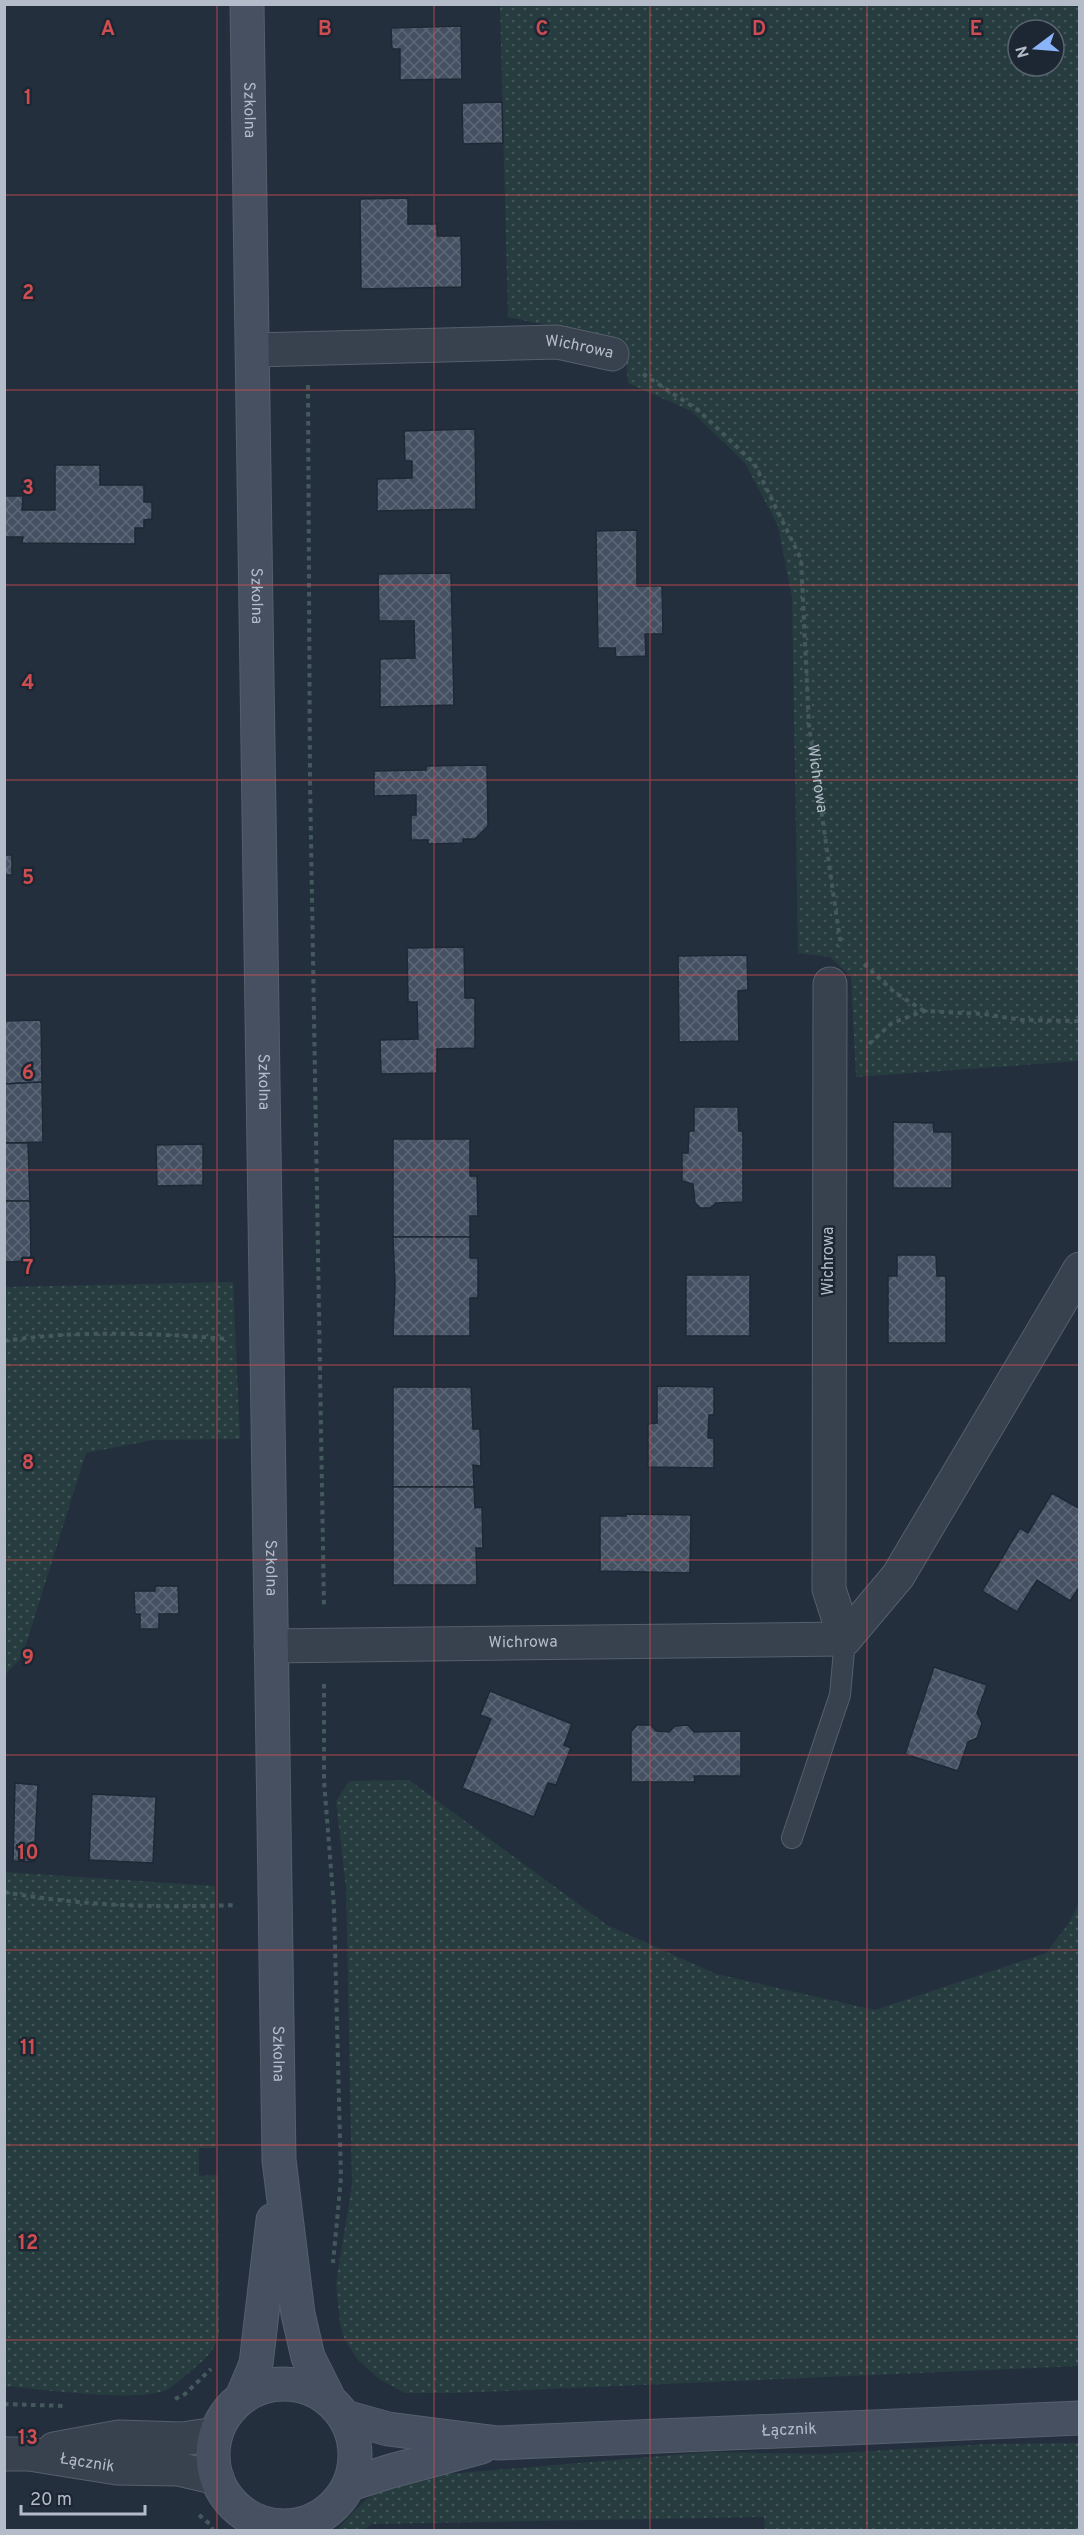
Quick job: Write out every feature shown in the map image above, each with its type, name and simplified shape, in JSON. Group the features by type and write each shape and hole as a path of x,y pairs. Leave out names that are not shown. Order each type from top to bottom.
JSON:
{"street":[{"name":"Szkolna","path":"247,4 279,2160 298,2314 309,2357 337,2408"},
{"name":"Wichrowa","path":"253,350 557,342 612,354"},
{"name":"Wichrowa","path":"271,1646 845,1639 830,1589 830,984"},
{"path":"845,1639 898,1576 1080,1269"},
{"name":"Szkolna","path":"242,2397 256,2364 279,2160"},
{"path":"284,2383 308,2387 337,2408 355,2439 356,2458 350,2484 335,2506 311,2526 286,2527 246,2522 227,2498 216,2478 213,2456 216,2434 226,2413 242,2397 262,2387 284,2383"},
{"name":"Łącznik","path":"337,2408 388,2429 498,2443 1080,2418"},
{"name":"Łącznik","path":"17,2454 119,2437 182,2439 216,2434"},
{"name":"Łącznik","path":"350,2484 391,2470 498,2443"},
{"name":"Łącznik","path":"17,2454 117,2468 178,2469 216,2478"}],"lane":[{"path":"792,1838 840,1695 845,1639"}],"path":[{"path":"308,349 310,804 324,1645 324,1781 334,1907 341,2178 332,2268"},
{"name":"Wichrowa","path":"612,354 698,410 754,463 801,559 809,726 840,940 830,984"},
{"path":"840,940 846,947"},
{"path":"860,960 894,992 924,1011"},
{"path":"829,1066 862,1049 892,1023 924,1011 984,1014 1022,1020 1080,1021"},
{"path":"4,1341 98,1334 181,1335 266,1342"},
{"path":"4,1892 124,1907 197,1905"},
{"path":"170,2402 185,2394 217,2364"}],"green space":[{"path":"500,5 1079,5 1079,1061 856,1077 851,977 830,957 798,953 792,597 778,526 745,463 691,411 628,383 625,344 605,337 508,317"},
{"path":"233,1282 240,1439 153,1440 86,1453 22,1657 5,1675 5,1287"},
{"path":"409,1780 607,1925 716,1974 875,2010 1046,1953 1069,1923 1079,1903 1079,2366 456,2393 405,2393 379,2379 357,2359 344,2338 336,2283 352,2185 346,1888 336,1801 349,1781"},
{"path":"5,1872 215,1886 216,2148 199,2148 199,2176 218,2175 219,2335 212,2351 205,2359 166,2390 152,2394 112,2395 5,2386"},
{"path":"1079,2443 1079,2530 765,2530 764,2517 372,2524 364,2530 337,2530 359,2506 374,2494 402,2478 709,2452 822,2454 989,2444"}],"building":[{"path":"461,26 462,79 400,80 400,49 392,49 391,28"},
{"path":"502,102 503,143 463,144 462,103"},
{"path":"408,198 408,224 437,224 437,236 461,236 462,287 361,289 360,199"},
{"path":"475,429 476,509 377,511 377,479 412,478 412,461 405,461 404,431"},
{"path":"55,465 100,465 100,485 144,485 144,502 152,502 152,519 144,520 144,528 135,528 135,544 22,543 23,537 4,537 4,496 23,496 22,510 55,510"},
{"path":"637,530 637,586 662,586 663,634 645,634 646,656 616,657 615,648 598,648 596,531"},
{"path":"451,573 454,705 380,707 380,659 415,658 414,621 379,621 378,574"},
{"path":"487,765 488,826 475,839 463,839 463,843 428,844 428,840 411,840 411,815 416,815 416,795 374,796 374,771 426,770 426,766"},
{"path":"4,855 12,855 12,875 4,875"},
{"path":"464,947 465,998 475,998 475,1048 437,1049 437,1073 381,1074 380,1040 418,1039 417,1002 408,1002 407,948"},
{"path":"747,955 748,990 738,991 739,1041 679,1042 678,956"},
{"path":"41,1020 42,1082 4,1084 4,1021"},
{"path":"42,1082 43,1142 4,1143 4,1084"},
{"path":"694,1107 738,1107 739,1131 743,1131 743,1202 716,1203 710,1208 700,1208 695,1203 693,1184 682,1181 682,1153 688,1153 689,1131 694,1131"},
{"path":"893,1122 933,1123 934,1132 952,1132 952,1188 893,1188"},
{"path":"393,1139 470,1139 470,1176 477,1176 478,1216 470,1216 470,1237 393,1237"},
{"path":"4,1143 28,1143 30,1201 4,1201"},
{"path":"203,1144 203,1185 157,1186 156,1145"},
{"path":"4,1201 30,1201 31,1261 4,1262"},
{"path":"393,1237 470,1237 470,1258 478,1258 478,1298 470,1298 470,1336 393,1336 395,1284"},
{"path":"897,1255 936,1255 937,1276 946,1276 946,1343 888,1343 888,1276 897,1276"},
{"path":"686,1275 750,1275 750,1336 686,1336"},
{"path":"657,1386 714,1387 714,1415 709,1415 708,1438 714,1438 714,1468 648,1467 648,1424 657,1423"},
{"path":"393,1387 471,1387 473,1429 480,1429 481,1466 473,1465 474,1487 393,1487"},
{"path":"393,1487 474,1487 475,1508 482,1507 483,1548 476,1548 477,1585 393,1585"},
{"path":"1052,1493 1080,1509 1080,1586 1070,1601 1037,1580 1017,1612 982,1591 1020,1528 1028,1533"},
{"path":"626,1514 691,1515 690,1573 600,1571 600,1516 626,1516"},
{"path":"155,1586 178,1586 179,1614 159,1614 159,1629 140,1629 140,1614 135,1614 134,1591 155,1591"},
{"path":"934,1667 987,1685 977,1713 982,1723 977,1738 968,1742 958,1771 905,1754"},
{"path":"490,1691 572,1724 564,1745 571,1748 556,1785 548,1783 534,1817 462,1788 491,1719 480,1715"},
{"path":"637,1725 651,1725 656,1731 669,1732 675,1726 688,1725 694,1732 741,1731 741,1776 694,1776 695,1782 631,1782 631,1732"},
{"path":"15,1783 38,1785 34,1862 13,1861"},
{"path":"92,1794 156,1797 153,1863 89,1860"}]}
